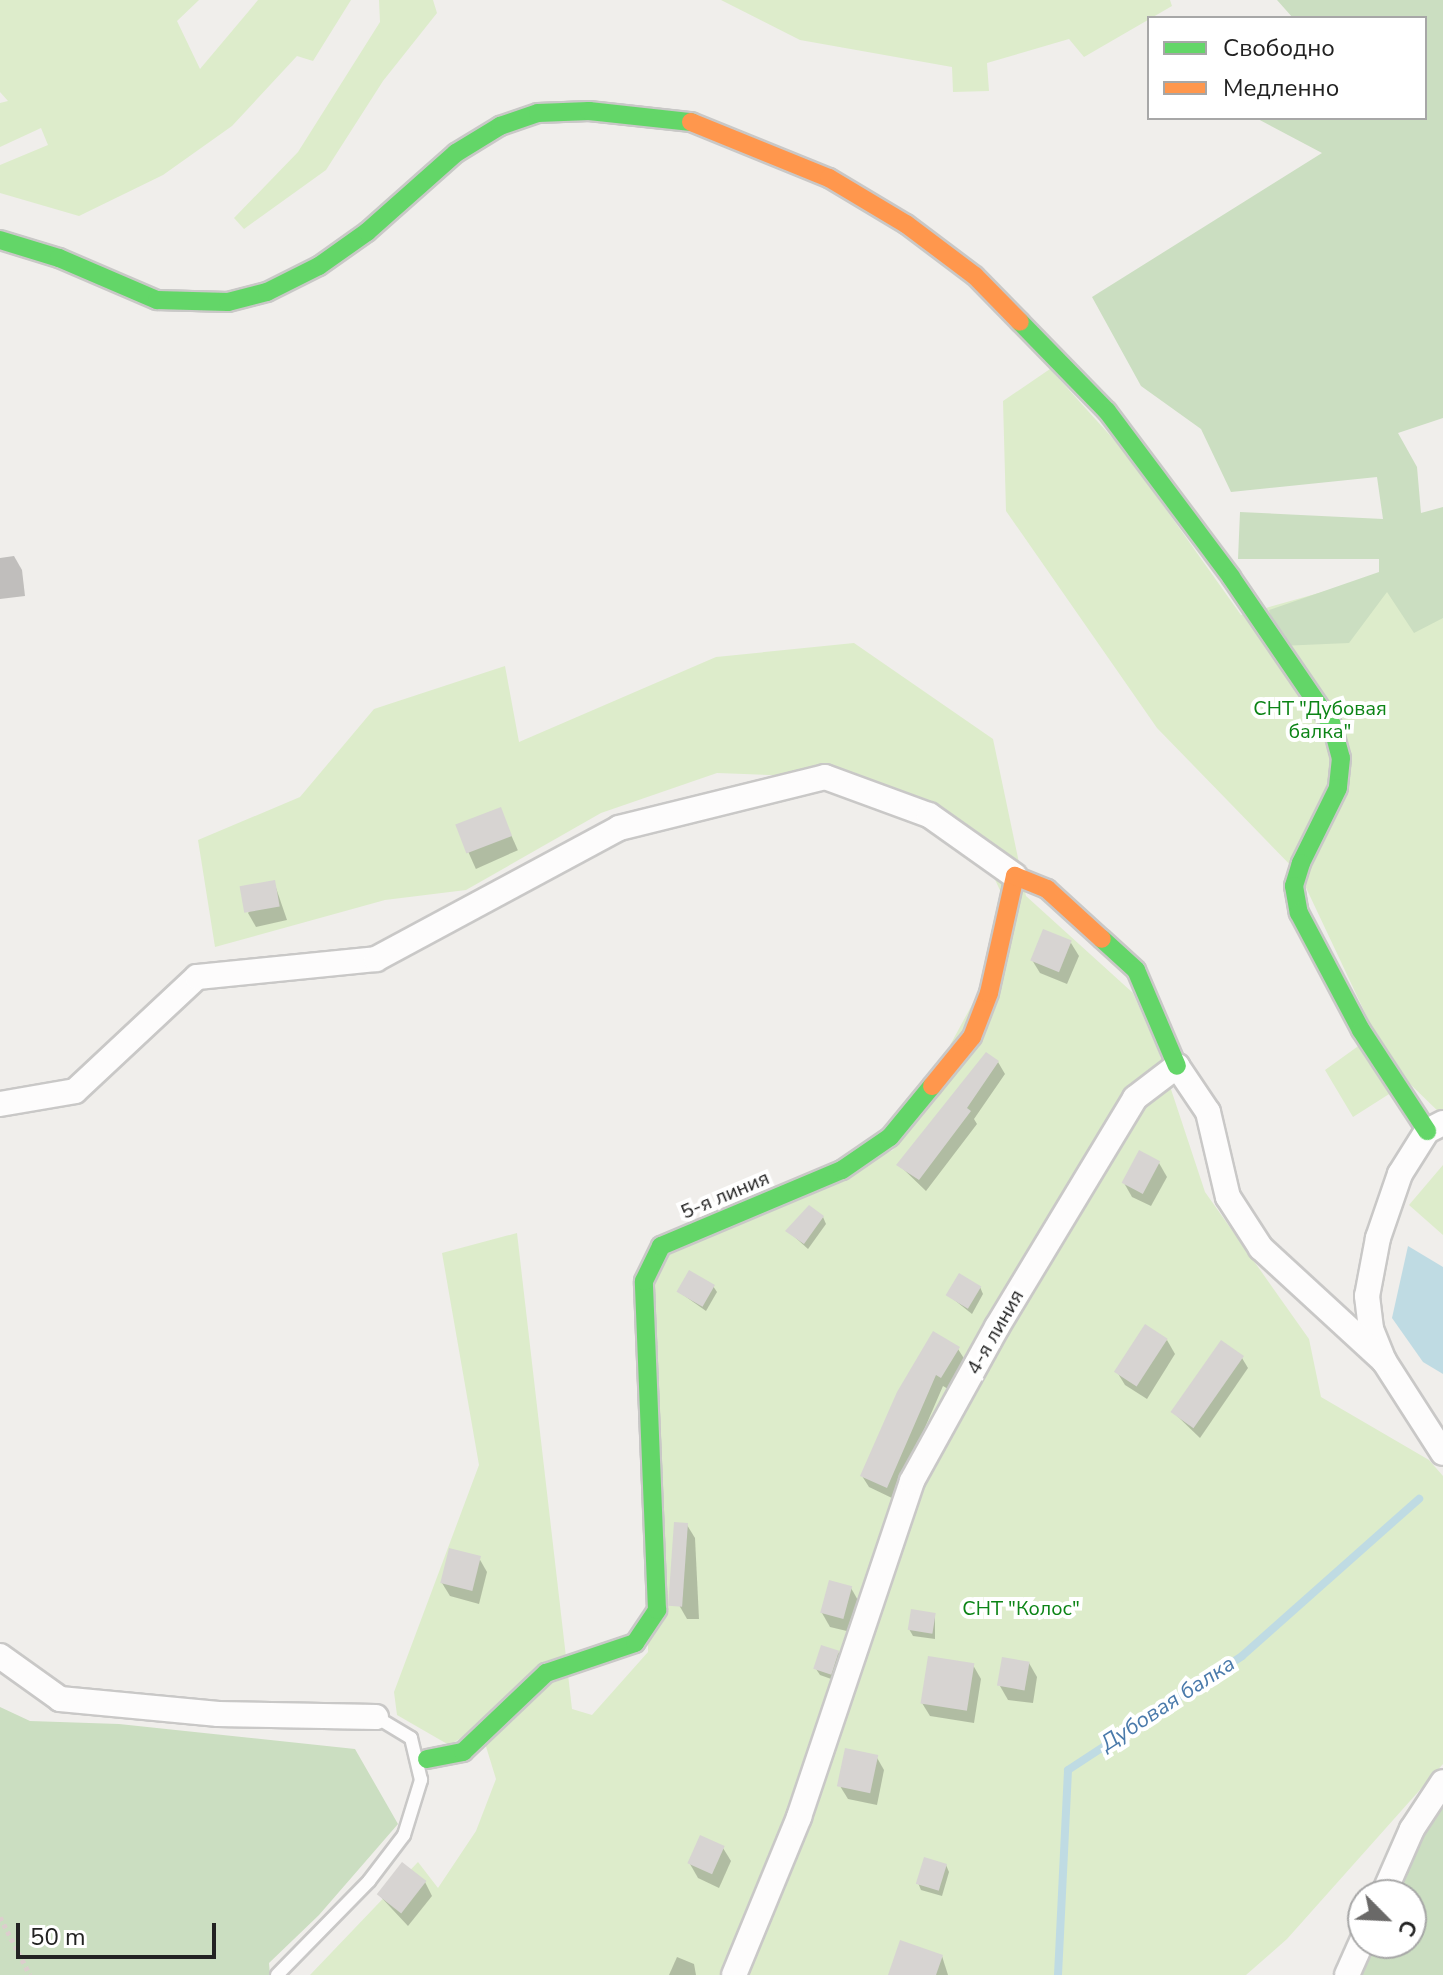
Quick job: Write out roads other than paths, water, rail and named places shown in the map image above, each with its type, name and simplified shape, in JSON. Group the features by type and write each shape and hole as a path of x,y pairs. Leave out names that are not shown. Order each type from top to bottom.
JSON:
{"street":[{"path":"0,240 59,258 157,300 228,302 267,292 319,266 367,232 456,153 500,126 538,113 589,111 665,116 709,126 829,178 906,224 975,276 1107,411 1231,577 1332,725 1341,758 1338,788 1301,863 1294,886 1299,913 1361,1030 1435,1127 1400,1174 1378,1238 1367,1296 1371,1329 1384,1361 1443,1453"},
{"path":"0,1104 75,1091 197,977 376,959 619,828 825,777 929,815 1015,876 1047,889 1136,970 1177,1066 1208,1112 1228,1197 1261,1248 1384,1361"},
{"name":"5-я линия","path":"427,1759 463,1752 546,1673 635,1643 646,1631 657,1610 644,1281 661,1246 842,1170 890,1137 972,1037 989,993 1015,876"},
{"name":"4-я линия","path":"734,1975 799,1817 912,1481 997,1327 1135,1098 1177,1066"},
{"path":"0,1656 60,1699 218,1714 376,1717"},
{"path":"1390,1879 1412,1829 1443,1782"}],"lane":[{"path":"277,1975 339,1914 404,1835 421,1780 411,1738 376,1717"}],"water":[{"path":"1408,1246 1443,1267 1443,1374 1423,1362 1392,1318"}],"waterway":[{"name":"Дубовая балка","path":"1058,1975 1068,1770 1242,1656 1419,1499"}],"park label":[{"name":"СНТ \"Дубовая балка\"","path":"1320,720"},
{"name":"СНТ \"Колос\"","path":"1021,1608"}]}
